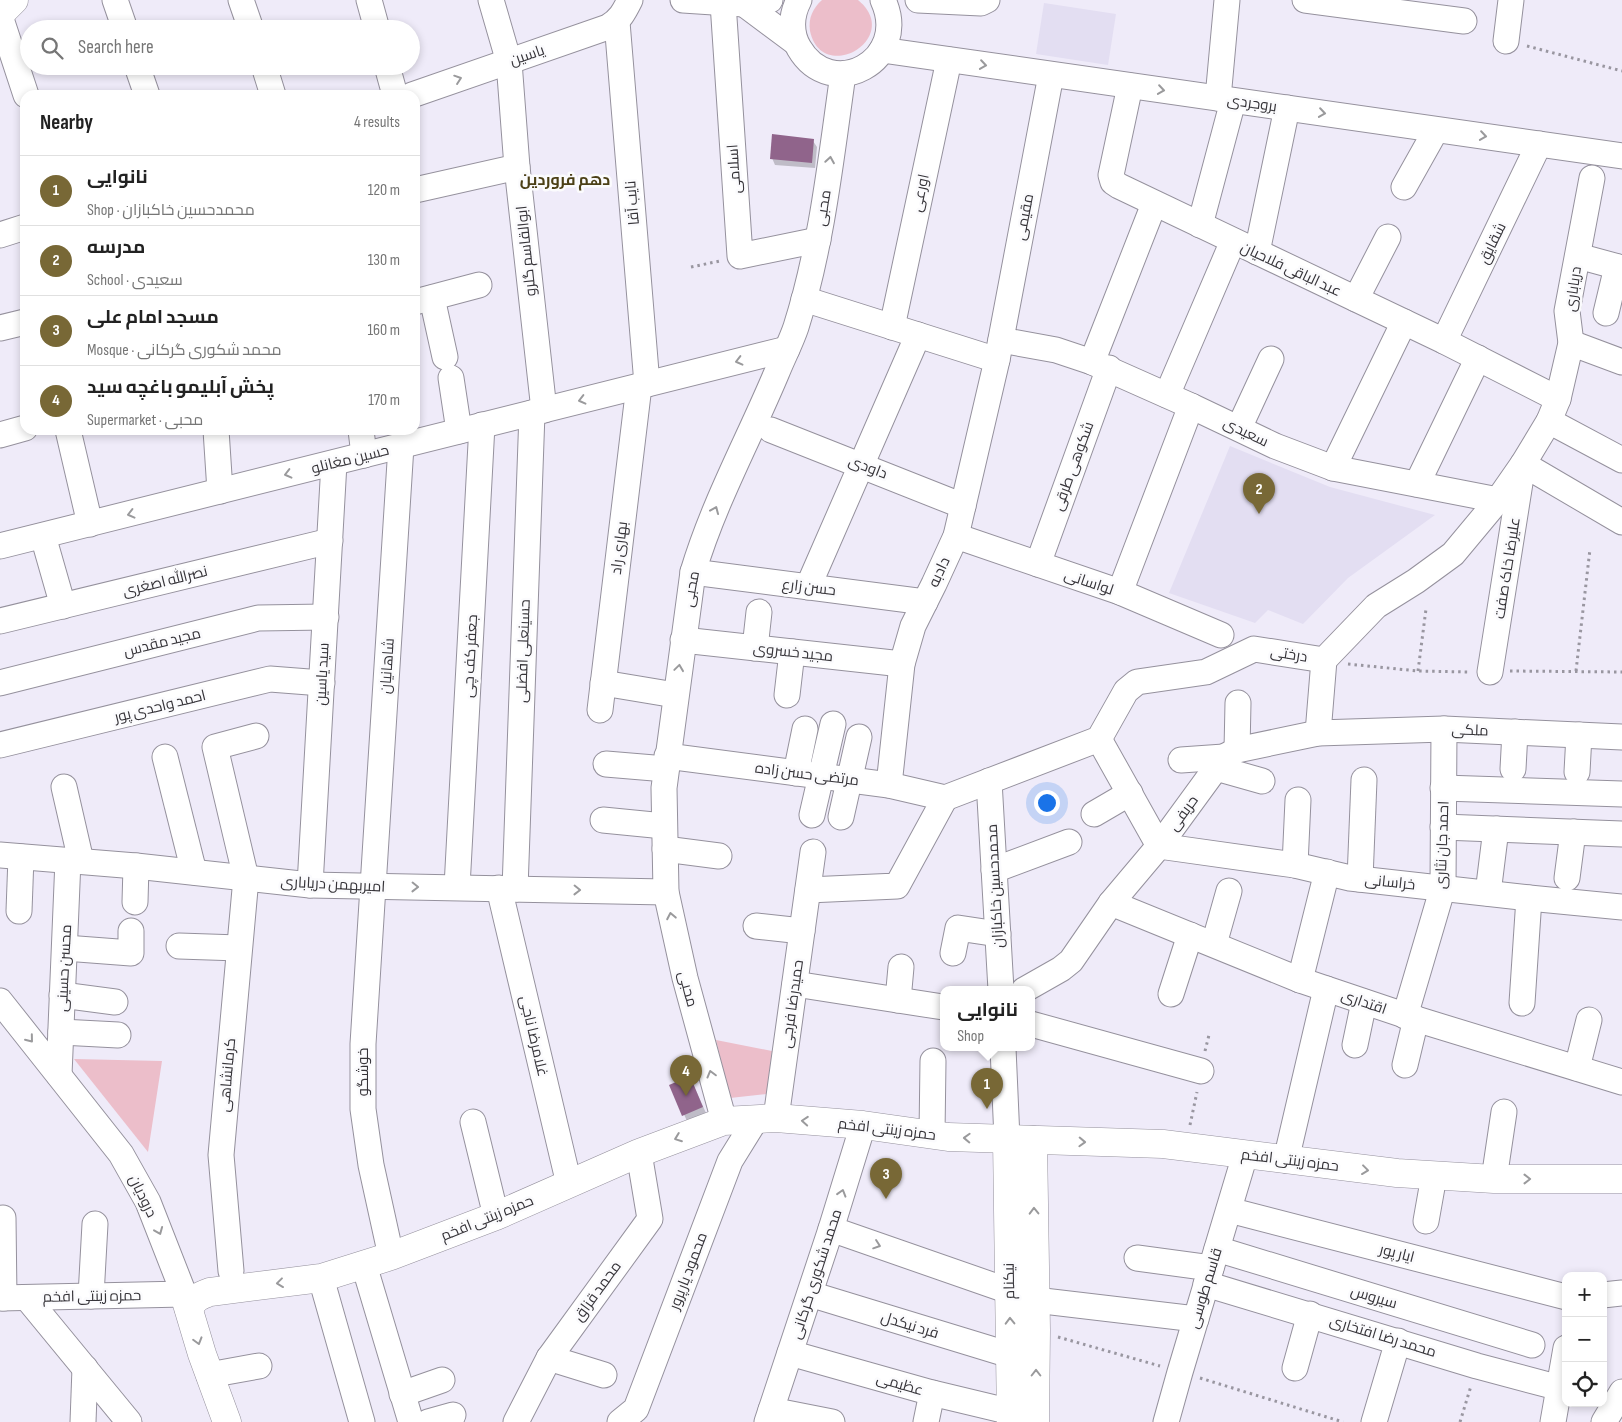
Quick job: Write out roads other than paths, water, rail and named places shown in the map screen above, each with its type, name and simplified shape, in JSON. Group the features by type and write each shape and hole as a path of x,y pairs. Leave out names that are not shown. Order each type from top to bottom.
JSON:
{"main road":[{"path":"0,15 14,0"},
{"name":"حمزه زینتی افخم","path":"186,1302 210,1292 321,1278 391,1256 496,1216 639,1153 724,1121 766,1118 863,1125 948,1137 1163,1144 1397,1174 1494,1179 1622,1179"},
{"name":"نیکنام","path":"1019,1419 1010,1355 1009,1291 1020,1140"},
{"name":"نیکنام","path":"1019,1419 1036,1330 1035,1300 1020,1140"},
{"name":"درودیان","path":"186,1302 209,1375 227,1422"}],"street":[{"path":"115,0 122,20"},
{"path":"241,0 248,20"},
{"path":"369,0 375,20"},
{"name":"ابوالقاسم گلرو","path":"491,0 509,62 538,411"},
{"path":"617,22 630,0"},
{"path":"683,0 734,4 770,0"},
{"path":"799,0 794,9 792,26 795,42 803,56 814,66 828,72 844,74 866,66 882,50 888,38 890,24 888,10 883,0"},
{"path":"918,0 981,3 987,0"},
{"path":"1200,225 1226,100 1227,0"},
{"path":"1304,0 1464,21"},
{"path":"1506,41 1511,0"},
{"path":"734,4 795,42"},
{"name":"اسلامی","path":"734,4 740,256 818,240"},
{"path":"0,15 24,90"},
{"name":"یاسین","path":"420,92 617,22"},
{"name":"نایب آقا","path":"617,22 643,385"},
{"name":"بروجردی","path":"882,50 1622,156"},
{"name":"اورعی","path":"892,327 949,60"},
{"name":"محبی","path":"724,1121 685,978 666,892 664,788 693,572 700,548 726,485 755,424 796,328 818,240 844,74"},
{"name":"مقیمی","path":"999,350 1051,74"},
{"path":"140,75 145,90"},
{"path":"267,75 271,90"},
{"path":"389,75 394,90"},
{"name":"عبد الباقی فلاحیان","path":"1130,86 1111,175 1113,182 1118,186 1478,358 1622,460"},
{"path":"1257,252 1288,108"},
{"path":"1404,187 1436,130"},
{"name":"شقایق","path":"1444,342 1539,144"},
{"path":"420,189 517,167"},
{"name":"دریاباری","path":"1554,410 1571,343 1568,310 1592,178"},
{"name":"شکوهی طرقی","path":"1038,564 1100,365 1154,204"},
{"path":"1356,300 1388,237"},
{"path":"1168,395 1233,241"},
{"path":"1578,256 1620,268 1606,314"},
{"path":"423,300 479,284"},
{"name":"سعیدی","path":"804,299 918,335 999,350 1056,350 1100,365 1275,446 1333,468 1498,500"},
{"name":"جعفر کف چی","path":"423,300 470,428 458,888"},
{"path":"1333,468 1404,322"},
{"path":"0,328 20,323"},
{"path":"808,587 918,335"},
{"path":"1571,343 1622,362"},
{"name":"حسین مغانلو","path":"0,546 786,349"},
{"name":"دادبه","path":"889,784 902,664 913,626 956,536 999,350"},
{"path":"1417,484 1478,358"},
{"path":"1239,428 1271,359"},
{"name":"بهاری راد","path":"600,710 643,385"},
{"path":"1120,592 1191,406"},
{"name":"درختی","path":"1099,739 1126,691 1136,682 1206,672 1254,649 1324,660 1376,606 1454,554 1498,500 1523,464 1554,410"},
{"name":"حسینعلی افضلی","path":"507,888 538,411"},
{"path":"0,435 20,429"},
{"name":"داودی","path":"771,430 964,506"},
{"path":"69,435 90,524"},
{"path":"216,435 220,491"},
{"path":"361,435 364,455"},
{"name":"شاهانیان","path":"373,886 401,446"},
{"name":"سید یاسین","path":"310,885 334,462"},
{"path":"1523,464 1622,522"},
{"name":"علیرضا خاک صفت","path":"1490,672 1523,464"},
{"path":"43,536 63,606"},
{"name":"لواسانی","path":"956,536 1120,592 1220,635"},
{"name":"نصرالله اصغری","path":"0,621 330,541"},
{"name":"حسن زارع","path":"693,572 925,602"},
{"path":"755,648 759,612"},
{"name":"مجید مقدس","path":"0,683 258,618 326,617"},
{"name":"مجید خسروی","path":"683,640 902,664"},
{"path":"787,695 792,652"},
{"path":"1181,760 1226,758 1318,733 1324,660"},
{"name":"احمد واحدی پور","path":"0,745 270,679 290,679 322,683"},
{"path":"603,683 675,695"},
{"path":"1226,758 1238,703"},
{"path":"808,774 833,724"},
{"path":"805,729 812,815"},
{"name":"ملکی","path":"1318,733 1444,729 1622,737"},
{"name":"احمد جان نثاری","path":"1405,1065 1410,1018 1443,887 1444,729"},
{"path":"1513,770 1514,732"},
{"path":"1577,772 1579,735"},
{"name":"کرمانشاهی","path":"231,1271 221,1155 246,878 215,746 256,736"},
{"path":"840,817 859,736"},
{"path":"808,890 898,886 945,798 1099,739 1159,846"},
{"path":"165,757 194,872"},
{"path":"1226,758 1262,781"},
{"name":"حریفی","path":"1031,986 1061,970 1071,961 1112,903 1159,846 1226,758"},
{"name":"مرتضی حسن زاده","path":"606,764 667,763 808,774 889,784 945,798"},
{"path":"1360,879 1364,780"},
{"name":"محمدحسین خاکبازان","path":"989,781 1001,986"},
{"name":"محسن حسینی","path":"59,1075 65,948 74,861 64,786"},
{"path":"1444,788 1622,794"},
{"path":"1094,814 1130,792"},
{"path":"1295,864 1298,800"},
{"path":"603,820 665,837 719,856"},
{"path":"1443,827 1622,834"},
{"path":"1488,893 1496,829"},
{"path":"1567,878 1574,832"},
{"path":"994,870 1069,842"},
{"name":"خراسانی","path":"1159,846 1295,864 1360,879 1622,907"},
{"name":"حمیدرضا فرجی","path":"766,1118 795,984 813,852"},
{"path":"11,856 19,911"},
{"name":"امیربهمن دریاباری","path":"11,856 136,866 310,885 666,892"},
{"path":"135,902 136,866"},
{"path":"1300,980 1327,872"},
{"name":"خوشگو","path":"373,886 362,1044 362,1109 371,1165 391,1256"},
{"name":"غلامرضا ناجی","path":"507,888 569,1184"},
{"path":"1214,944 1229,891"},
{"path":"1522,1003 1529,898"},
{"name":"اقتداری","path":"1112,903 1300,980 1410,1018 1622,1082"},
{"path":"756,926 802,931"},
{"path":"953,953 958,928 998,934"},
{"path":"65,948 131,953 130,931"},
{"path":"1171,994 1190,934"},
{"path":"179,946 239,948"},
{"path":"898,1000 901,967"},
{"path":"795,984 940,1007"},
{"path":"1286,1160 1326,989"},
{"path":"62,996 115,1002"},
{"name":"درودیان","path":"0,1001 121,1154 148,1202 186,1302"},
{"path":"1355,1045 1364,1002"},
{"path":"1577,1068 1589,1020"},
{"path":"1035,1025 1201,1071"},
{"path":"61,1032 118,1035"},
{"path":"1004,1051 1020,1140"},
{"path":"932,1134 933,1061"},
{"path":"1494,1179 1504,1112"},
{"name":"محمود یارپرور","path":"620,1422 636,1409 730,1162 766,1118"},
{"path":"473,1122 496,1216"},
{"name":"محمد شکوری گرکانی","path":"769,1416 831,1229 863,1125"},
{"name":"محمد قزاق","path":"520,1421 549,1358 650,1219 639,1153"},
{"name":"قاسم طوسی","path":"1166,1422 1245,1154"},
{"path":"1426,1222 1434,1176"},
{"name":"ایار پور","path":"1228,1210 1562,1296"},
{"path":"3,1218 10,1298 86,1368 129,1422"},
{"path":"90,1296 95,1224"},
{"path":"831,1229 1009,1291"},
{"path":"1137,1258 1211,1267"},
{"path":"364,1265 411,1422"},
{"name":"محمد رضا افتخاری","path":"1211,1267 1310,1314 1477,1366 1560,1388"},
{"name":"سیروس","path":"1211,1267 1532,1345"},
{"path":"321,1278 362,1422"},
{"path":"1607,1295 1622,1293"},
{"name":"فرد نیکدل","path":"810,1294 1010,1355"},
{"name":"حمزه زینتی افخم","path":"10,1298 90,1296 186,1302"},
{"path":"1035,1300 1196,1319"},
{"path":"1295,1368 1310,1314"},
{"path":"1374,1422 1398,1341"},
{"name":"عظیمی","path":"790,1353 1019,1419"},
{"path":"549,1358 604,1375"},
{"path":"1553,1422 1564,1362"},
{"path":"209,1375 259,1366"},
{"path":"83,1422 86,1368"},
{"path":"402,1394 442,1380"},
{"path":"1604,1422 1622,1392"},
{"path":"926,1422 932,1393"},
{"path":"428,1422 453,1415"},
{"path":"769,1416 832,1422"}],"place":[{"name":"مدرسه","path":"1259,514"},
{"name":"پخش آبلیمو باغچه سید","path":"686,1096"},
{"name":"نانوایی","path":"987,1109"},
{"name":"مسجد امام علی","path":"886,1199"}],"district":[{"name":"دهم فروردین","path":"565,179"}]}
